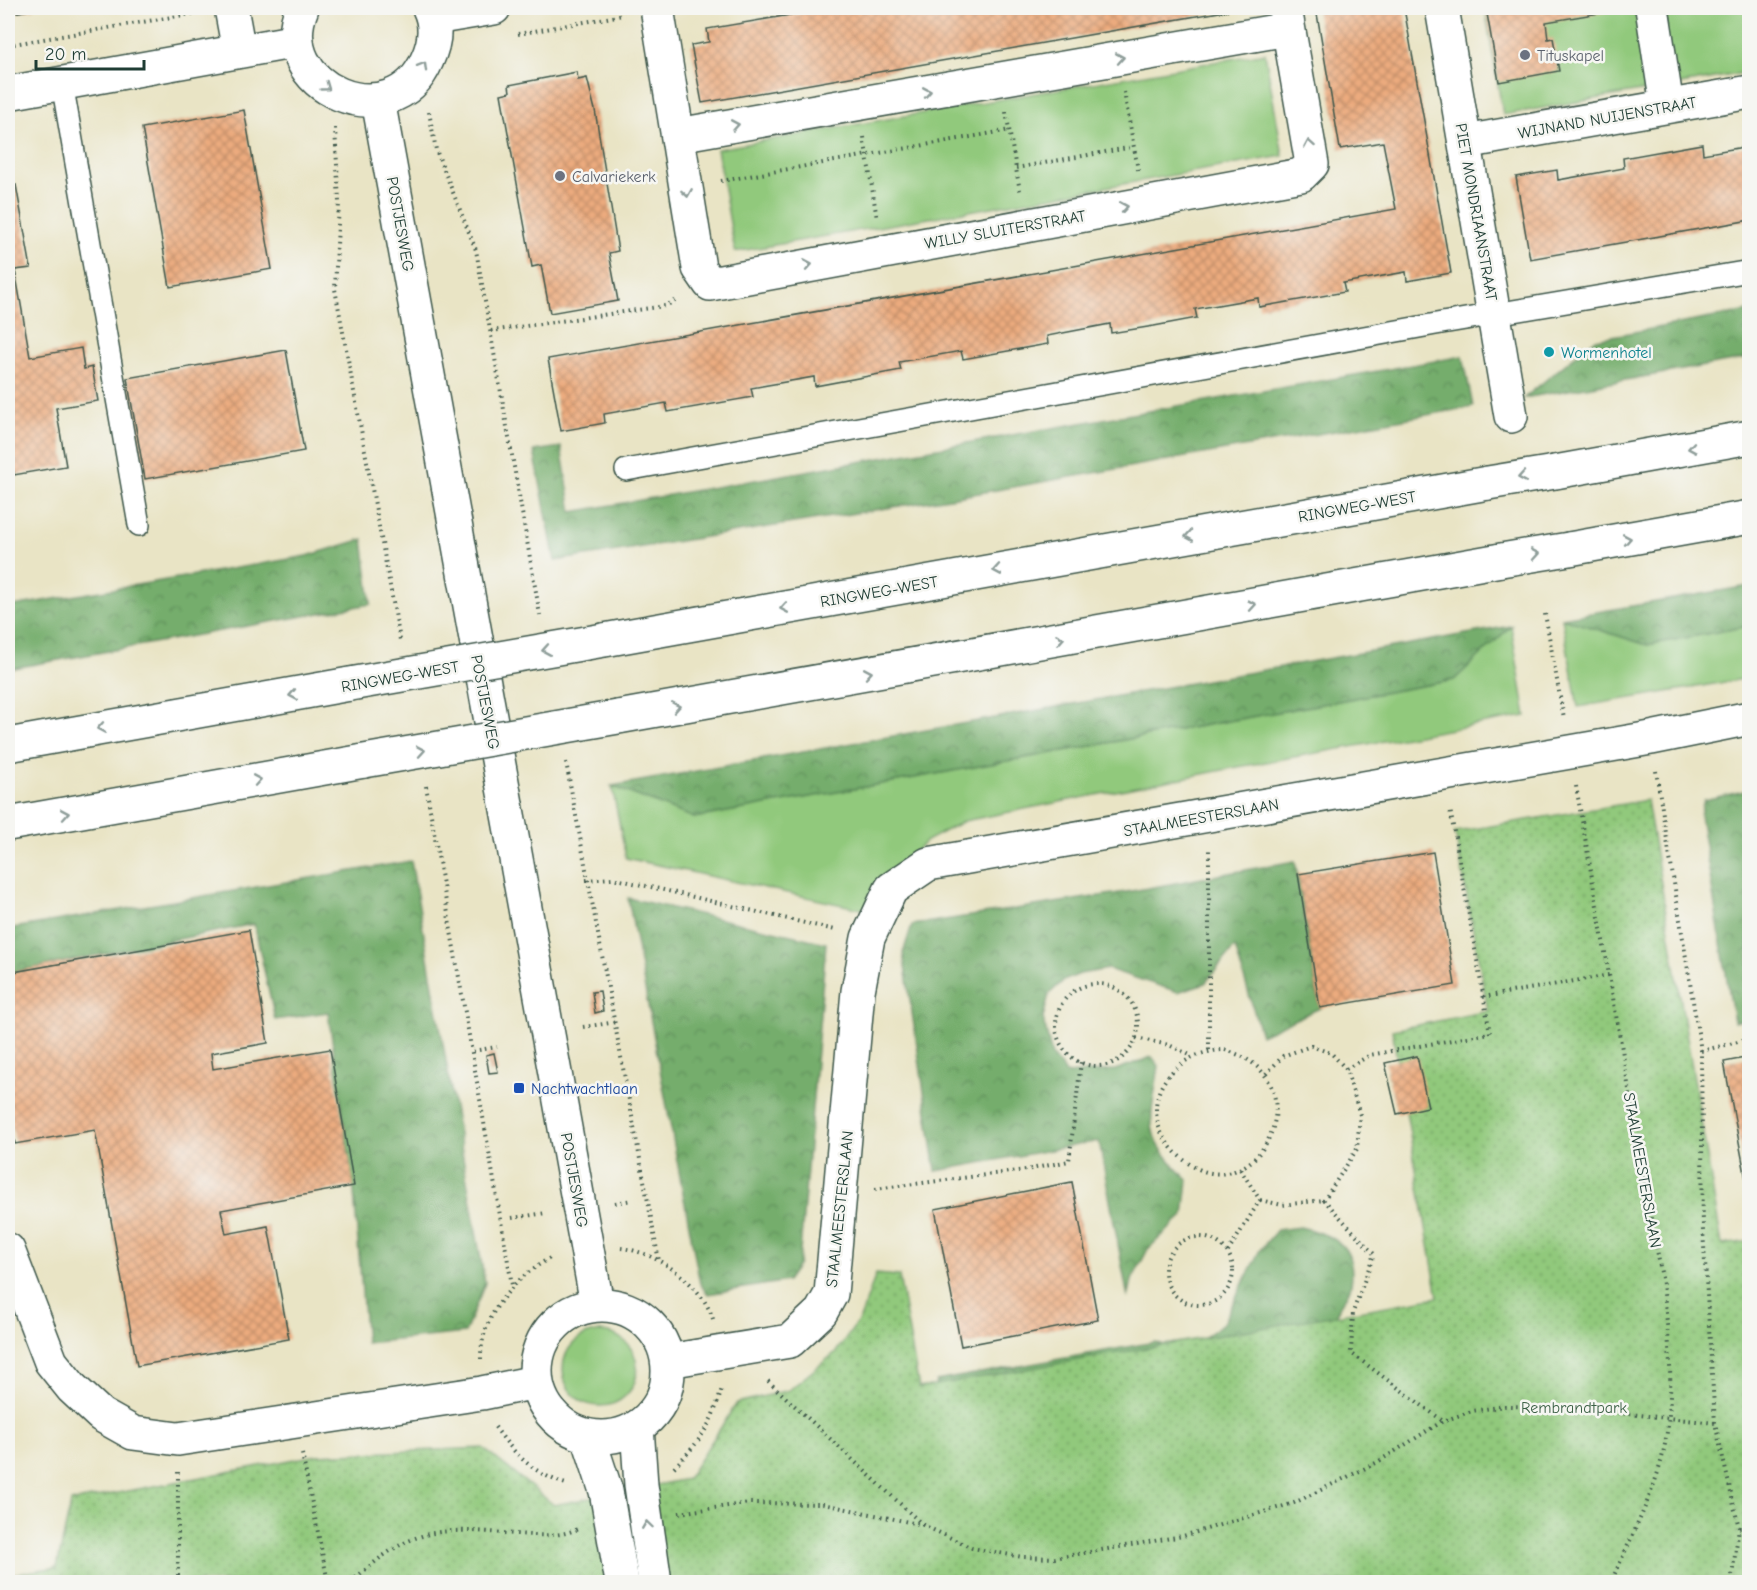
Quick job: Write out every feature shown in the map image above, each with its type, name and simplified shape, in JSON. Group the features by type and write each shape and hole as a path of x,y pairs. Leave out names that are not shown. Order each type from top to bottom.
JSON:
{"main road":[{"path":"231,8 238,51"},
{"path":"302,8 298,17 297,41 303,62 316,80 334,94 356,100 378,100 404,90 423,71 434,46 432,13 494,8"},
{"path":"657,8 699,268 710,284"},
{"name":"PIET MONDRIAANSTRAAT","path":"1442,8 1511,416"},
{"path":"1652,8 1666,106"},
{"name":"WILLY SLUITERSTRAAT","path":"678,135 1118,59 1287,18 1312,164 1301,175 710,284"},
{"path":"8,93 297,41"},
{"name":"WIJNAND NUIJENSTRAAT","path":"1465,142 1749,92"},
{"name":"POSTJESWEG","path":"378,100 597,1304"},
{"name":"RINGWEG-WEST","path":"8,745 1749,437"},
{"path":"8,824 1749,517"},
{"name":"STAALMEESTERSLAAN","path":"668,1362 790,1341 821,1312 831,1294 842,1193 858,991 868,938 891,889 928,864 1651,738 1749,718"},
{"path":"8,1250 51,1362 72,1388 101,1415 133,1433 178,1439 482,1393 536,1382"},
{"path":"597,1304 620,1307 642,1317 657,1334 668,1362 668,1380 656,1409 637,1427 615,1436 588,1436 570,1429 555,1418 540,1396 536,1382 536,1359 547,1333 569,1313 597,1304"},
{"path":"637,1427 640,1485 655,1582"},
{"path":"588,1436 606,1491 622,1582"}],"lane":[{"path":"62,83 139,525"},
{"path":"626,470 1749,271"}],"path":[{"path":"510,36 624,15 629,8"},
{"path":"8,45 186,15"},
{"path":"1118,59 1144,204"},
{"path":"1000,79 1026,225"},
{"path":"858,104 883,252"},
{"path":"686,187 1010,130"},
{"path":"1016,168 1133,147"},
{"path":"491,331 665,306 710,284"},
{"path":"1545,614 1571,752"},
{"path":"1651,738 1701,1051 1703,1230 1715,1423 1739,1528 1731,1582"},
{"name":"STAALMEESTERSLAAN","path":"1571,752 1663,1284 1671,1363 1669,1417 1656,1479 1611,1582"},
{"path":"1346,1069 1370,1055 1490,1033 1444,774"},
{"path":"1208,815 1211,899 1209,1050"},
{"path":"586,880 612,879 868,938"},
{"path":"1483,997 1609,975"},
{"path":"1107,985 1120,990 1130,999 1136,1011 1136,1038 1120,1059 1107,1065 1081,1062 1066,1049 1057,1031 1061,1005 1070,994 1081,987 1107,985"},
{"path":"583,1027 617,1022"},
{"path":"1136,1038 1169,1045 1193,1056"},
{"path":"1701,1051 1749,1039"},
{"path":"1266,1074 1283,1056 1311,1046 1331,1053 1346,1069 1360,1115 1357,1149 1324,1200"},
{"path":"473,1051 496,1047"},
{"path":"1209,1050 1225,1050 1240,1055 1255,1063 1266,1074 1274,1090 1276,1125 1263,1149 1240,1169 1222,1175 1202,1171 1172,1149 1162,1133 1158,1114 1159,1095 1173,1070 1193,1056 1209,1050"},
{"path":"842,1193 1026,1170 1070,1161 1081,1062"},
{"path":"1240,1169 1260,1200 1282,1205 1324,1200"},
{"path":"1228,1252 1260,1200"},
{"path":"1324,1200 1374,1254 1353,1312 1351,1353 1443,1421"},
{"path":"512,1218 547,1213"},
{"path":"1200,1236 1220,1243 1228,1252 1233,1265 1233,1280 1225,1295 1214,1303 1194,1305 1181,1301 1172,1293 1165,1270 1169,1254 1178,1244 1200,1236"},
{"path":"606,1491 583,1490 547,1478 517,1457 495,1427 482,1393 480,1354 491,1317 512,1285 534,1267 559,1254 587,1247 624,1248 659,1260 690,1283 736,1349 766,1380 924,1525"},
{"path":"640,1485 673,1468 697,1445 714,1417 736,1349"},
{"path":"671,1514 749,1503 823,1504 924,1525 972,1548 1022,1557 1055,1558 1119,1549 1183,1536 1294,1503 1376,1463 1443,1421 1472,1411 1505,1406 1562,1407 1715,1423"},
{"path":"295,1420 328,1582"},
{"path":"178,1439 178,1582"},
{"path":"1739,1528 1749,1525"},
{"path":"351,1582 396,1546 424,1533 457,1529 561,1536 580,1528"}],"green space":[{"path":"1485,8 1634,8 1635,16 1683,8 1749,8 1749,72 1503,115"},
{"path":"1265,53 1283,156 735,252 717,149"},
{"path":"1749,311 1749,358 1524,398 1596,339"},
{"path":"1463,356 1473,407 962,496 555,561 534,451 561,447 572,512"},
{"path":"363,539 371,604 8,669 8,607 307,556"},
{"path":"1749,586 1749,626 1647,645 1562,618"},
{"path":"1562,618 1647,645 1749,626 1749,678 1578,707"},
{"path":"1511,626 1526,716 1238,767 964,821 926,841 887,881 870,911 626,858 612,786 694,818 1454,680"},
{"path":"1511,626 1454,680 694,818 612,786"},
{"path":"1749,790 1749,1019 1734,1022 1700,815 1704,800"},
{"name":"Rembrandtpark","path":"1647,800 1722,1245 1749,1241 1749,1582 8,1582 8,1575 57,1567 71,1502 316,1455 483,1448 554,1505 687,1479 737,1403 789,1390 836,1352 860,1319 876,1274 899,1276 919,1388 1438,1297 1392,1030 1488,1011 1455,832"},
{"path":"411,861 485,1283 465,1333 366,1343 354,1192 328,1012 275,1020 254,924 8,973 8,929"},
{"path":"1295,861 1320,1008 1261,1035 1235,947 1205,983 1178,992 1108,969 1080,974 1063,981 1049,994 1043,1018 1052,1056 1067,1074 1115,1070 1152,1057 1159,1066 1152,1129 1163,1151 1188,1180 1184,1215 1148,1249 1132,1280 1128,1298 1099,1141 936,1171 903,953 912,925 1132,891"},
{"path":"628,898 826,943 799,1264 787,1281 708,1294 700,1284"},
{"path":"1300,1227 1332,1238 1346,1251 1350,1260 1351,1285 1334,1321 1333,1333 918,1477 936,1381 1155,1342 1171,1347 1202,1339 1222,1325 1260,1250 1277,1230"},
{"path":"593,1332 607,1332 621,1338 631,1348 637,1362 635,1383 621,1400 607,1406 593,1406 579,1400 569,1390 563,1376 563,1362 569,1348 579,1338"}],"building":[{"path":"8,8 35,8 35,9 8,14"},
{"path":"831,8 1236,9 702,103 691,45 709,42 707,29"},
{"path":"1316,8 1404,8 1451,273 1407,281 1406,272 1343,283 1345,292 1259,307 1258,298 1195,309 1197,318 1111,333 1110,324 1047,336 1048,344 963,359 961,351 899,362 901,370 815,386 814,377 751,388 753,397 668,412 666,403 604,414 605,423 561,431 548,359 1396,209 1383,142 1340,149"},
{"name":"Tituskapel","path":"1486,8 1611,8 1612,11 1546,22 1548,39 1553,38 1559,71 1499,82"},
{"name":"Calvariekerk","path":"577,72 578,80 587,78 595,110 618,251 609,253 618,301 550,313 541,265 532,267 501,94 510,92 509,85"},
{"path":"244,110 272,269 170,287 142,128"},
{"path":"1702,144 1703,154 1750,146 1750,220 1530,259 1516,177 1557,170 1558,180 1592,174 1624,168 1623,158"},
{"path":"16,185 31,268 15,270 30,357 81,348 84,369 92,367 98,401 56,408 66,466 14,475 8,438 8,187"},
{"path":"286,350 304,451 145,479 127,378"},
{"path":"1433,852 1455,985 1320,1008 1298,874"},
{"path":"249,930 268,1043 211,1053 213,1069 330,1049 354,1186 221,1210 226,1234 268,1226 289,1339 137,1366 95,1130 15,1144 8,1104 8,973"},
{"path":"600,991 603,1011 595,1013 592,992"},
{"path":"494,1053 498,1072 489,1073 486,1055"},
{"path":"1417,1056 1428,1107 1397,1114 1385,1063"},
{"path":"1750,1057 1750,1190 1748,1190 1724,1062"},
{"path":"1072,1182 1098,1320 961,1346 935,1209"}],"place":[{"name":"Tituskapel","path":"1525,55"},
{"name":"Calvariekerk","path":"560,176"},
{"name":"Wormenhotel","path":"1549,352"},
{"name":"Nachtwachtlaan","path":"519,1088"}]}
